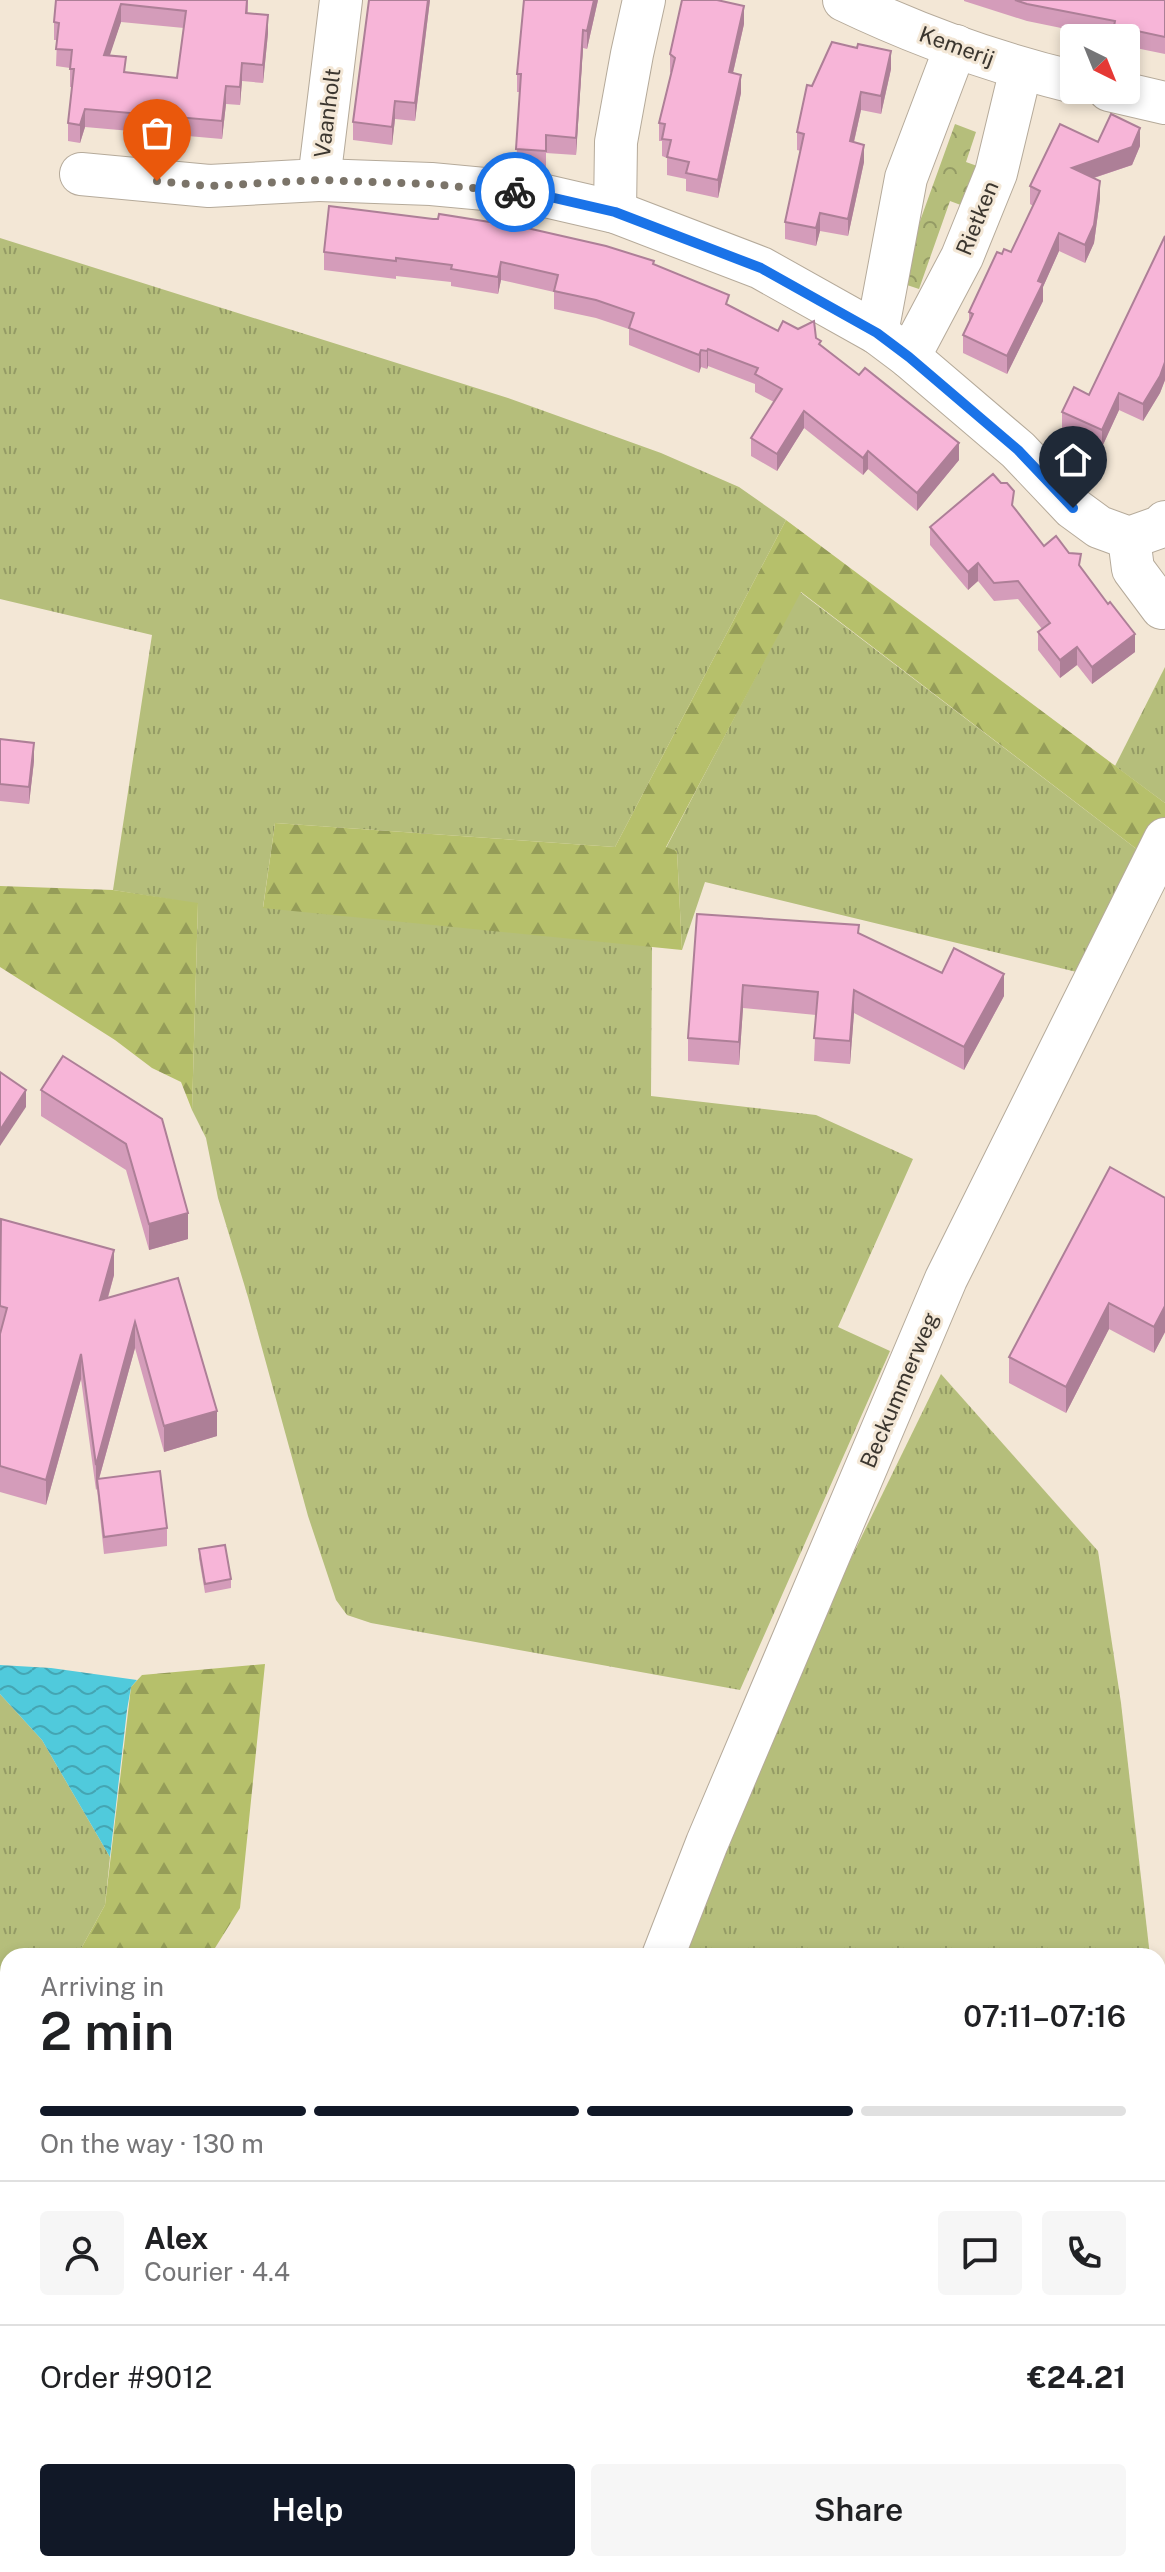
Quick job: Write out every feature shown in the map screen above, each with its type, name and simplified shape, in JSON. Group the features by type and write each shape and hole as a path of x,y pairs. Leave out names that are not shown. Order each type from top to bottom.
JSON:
{"street":[{"name":"Vaanholt","path":"81,174 209,186 319,180 341,0"},
{"path":"615,212 616,142 644,0"},
{"name":"Kemerij","path":"844,0 956,46 1021,69 1060,79"},
{"path":"893,345 906,178 956,46"},
{"name":"Rietken","path":"893,345 962,257 996,173 1021,69"},
{"path":"1140,97 1165,103"},
{"path":"319,180 431,184 537,194 615,212 761,268 893,345 1018,450 1073,508 1099,527 1147,530 1133,569 1162,608"},
{"name":"Beckummerweg","path":"666,1948 713,1828 946,1279 1165,839"}],"green space":[{"path":"955,124 976,132 966,162 980,167 966,207 950,201 919,289 898,282"},
{"path":"0,238 508,398 661,453 739,487 786,520 615,847 275,823 263,907 652,946 651,1096 816,1115 913,1159 838,1327 890,1351 740,1690 371,1623 347,1615 336,1600 308,1516 218,1198 206,1138 192,1110 198,904 113,890 152,635 0,599"},
{"path":"786,520 1165,803 1165,820 1147,857 801,592 666,847 677,851 682,950 263,908 275,823 615,847"},
{"path":"800,592 1147,857 1089,975 705,882 682,950 677,851 666,848"},
{"path":"1165,667 1165,803 1115,766"},
{"path":"0,886 113,890 198,903 192,1110 181,1082 152,1068 115,1040 0,967"},
{"path":"941,1374 1098,1551 1121,1703 1149,1948 688,1948 796,1671"},
{"path":"265,1664 240,1908 215,1948 81,1948 105,1905 131,1687 142,1675"},
{"path":"0,1694 42,1740 110,1857 105,1905 81,1948 0,1948"}],"water":[{"path":"0,1665 51,1668 137,1680 131,1687 127,1710 110,1857 42,1740 0,1694"}],"building":[{"path":"56,0 247,0 246,13 268,15 263,65 242,63 240,87 226,86 222,121 85,109 80,125 68,123 74,69 70,69 72,50 56,49 59,23 54,22","holes":["121,4 186,11 177,78 124,72 126,57 104,55"]},
{"path":"369,0 428,0 415,103 395,101 392,127 353,122"},
{"path":"524,0 594,0 587,31 583,30 576,138 546,135 546,151 516,149 521,74 517,74"},
{"path":"682,0 717,0 744,6 729,72 741,75 718,180 686,173 689,162 667,157 671,140 662,139 665,124 659,123 675,58 670,54"},
{"path":"1015,0 1165,0 1165,37 1140,32 1140,24 1114,24 1115,21"},
{"path":"832,42 891,51 881,96 861,92 850,141 864,145 848,219 820,213 816,228 785,222 804,134 797,132 807,85 812,86"},
{"path":"1111,114 1140,128 1132,147 1072,168 1100,181 1094,225 1085,245 1059,233 1038,281 1043,283 1007,356 963,335 973,314 969,312 997,252 1002,254 1004,249 1011,252 1040,191 1030,186 1060,124 1098,142"},
{"path":"329,206 433,219 438,219 439,214 527,228 606,246 654,261 653,264 729,295 726,304 778,331 783,321 798,329 814,321 816,338 821,341 819,344 859,375 865,368 959,443 917,493 868,451 863,458 804,411 777,454 751,438 782,389 755,374 758,368 708,349 701,350 699,355 629,328 634,313 596,300 554,291 558,275 501,262 498,277 451,269 452,265 324,252"},
{"path":"1165,236 1165,362 1143,404 1119,393 1102,430 1062,412 1074,387 1089,395"},
{"path":"993,474 1014,491 1012,505 1044,546 1056,536 1069,553 1081,554 1079,565 1135,634 1092,667 1077,647 1060,660 1038,632 1050,623 1018,581 994,583 978,563 968,572 930,527"},
{"path":"0,739 34,743 29,787 0,784"},
{"path":"697,914 859,925 858,933 942,973 954,948 1004,974 964,1047 854,990 850,1041 814,1038 818,992 743,985 739,1042 688,1038"},
{"path":"63,1056 162,1119 188,1213 149,1224 126,1144 41,1090"},
{"path":"0,1072 26,1090 0,1130"},
{"path":"1110,1167 1165,1198 1165,1306 1154,1327 1109,1303 1066,1387 1009,1357"},
{"path":"1,1219 114,1250 100,1300 178,1278 217,1411 164,1426 135,1322 96,1465 81,1354 46,1480 0,1466 0,1334 7,1308 0,1306"},
{"path":"160,1471 167,1528 104,1537 97,1479"},
{"path":"225,1545 231,1579 205,1584 199,1549"}],"way so far":[{"path":"157,181 209,186 319,180 431,184 515,192"}],"route":[{"path":"515,192 615,212 761,268 877,333 1018,450 1073,508"}]}
